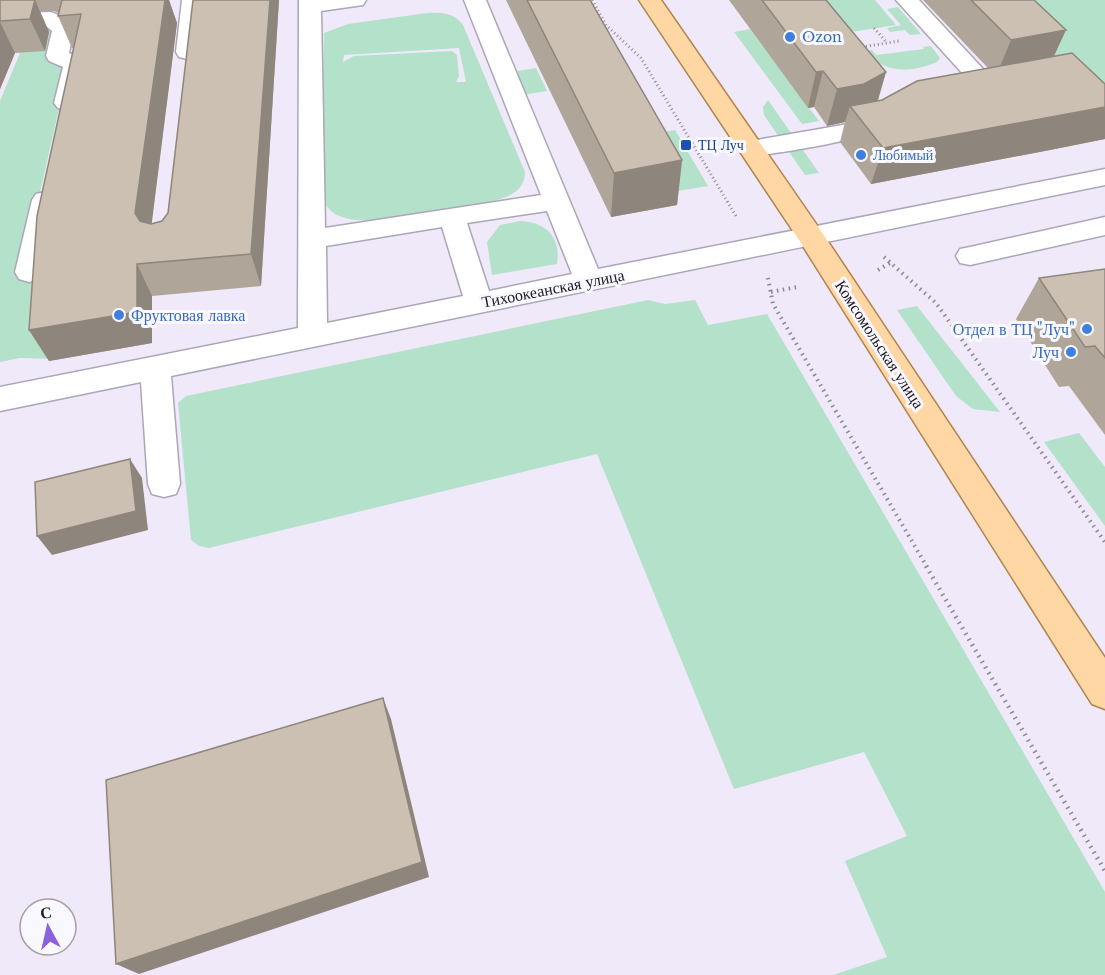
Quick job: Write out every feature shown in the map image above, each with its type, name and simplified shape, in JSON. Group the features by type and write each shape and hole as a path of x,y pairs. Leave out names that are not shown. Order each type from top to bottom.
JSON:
{"main road":[{"name":"Комсомольская улица","path":"650,0 811,237 1105,691"}],"street":[{"path":"185,70 193,0"},
{"path":"313,336 310,3 355,0"},
{"path":"475,0 589,281"},
{"path":"907,0 990,89 943,100"},
{"path":"0,21 50,18 63,29 57,56 75,63 62,122"},
{"path":"751,149 861,129 895,104"},
{"name":"Тихоокеанская улица","path":"0,399 1105,177"},
{"path":"29,272 49,179"},
{"path":"312,239 556,201"},
{"path":"452,217 479,303"},
{"path":"970,256 1105,226"},
{"path":"155,368 164,484"}],"path":[{"path":"592,0 606,25 641,58 736,216"},
{"path":"874,28 887,43"},
{"path":"858,48 939,35"},
{"path":"890,263 936,303 1105,542"},
{"path":"768,276 772,304 1105,871"}],"green space":[{"path":"825,0 875,0 896,25 851,32"},
{"path":"983,0 1105,0 1105,90 1074,88"},
{"path":"898,7 921,34 910,35 905,30 890,32 887,28 901,25 887,9"},
{"path":"432,13 447,14 460,21 525,172 519,188 510,195 493,201 395,218 358,220 345,218 332,212 324,202 321,193 324,33 348,24","holes":["459,48 466,82 456,82 459,76 457,55 452,51 354,56 343,62 344,55"]},
{"path":"45,21 57,29 69,65 20,280 79,274 56,359 20,358 0,362 0,101 30,29"},
{"path":"750,29 819,121 802,124 734,32"},
{"path":"931,46 940,58 937,62 908,69 898,69 881,64 865,51 872,50 876,55 924,49 923,47"},
{"path":"536,68 547,91 522,95 512,72"},
{"path":"768,100 819,173 805,175 764,115 763,107"},
{"path":"675,130 708,186 678,191 647,135"},
{"path":"520,221 538,224 550,233 557,246 557,264 492,275 487,242 500,225"},
{"path":"648,300 665,304 695,300 708,325 767,314 1105,892 1105,975 833,975 887,957 845,861 907,836 864,752 734,789 597,454 209,548 199,546 191,540 178,403 186,396"},
{"path":"917,306 1000,412 973,409 956,396 897,310"},
{"path":"1079,433 1105,467 1105,526 1044,442"}],"building":[{"path":"0,0 35,0 30,19 0,21"},
{"path":"62,0 165,0 135,213 140,221 151,224 162,221 168,213 193,0 270,0 251,254 137,264 137,312 29,330 37,216 81,14 58,16"},
{"path":"527,0 590,0 682,160 614,173"},
{"path":"762,0 826,0 886,72 864,84 837,89 823,71 816,72"},
{"path":"971,0 1034,0 1066,30 1011,40"},
{"path":"1072,53 1105,84 1105,107 883,148 850,106 882,100 917,81"},
{"path":"1105,269 1105,358 1095,346 1085,347 1039,278"},
{"path":"130,459 136,511 37,536 35,482"},
{"path":"383,698 422,862 116,964 106,780"}],"place":[{"name":"Ozon","path":"790,37"},
{"name":"ТЦ Луч","path":"686,145"},
{"name":"Любимый","path":"861,155"},
{"name":"Фруктовая лавка","path":"119,315"},
{"name":"Отдел в ТЦ \"Луч\"","path":"1087,329"},
{"name":"Луч","path":"1071,352"}]}
